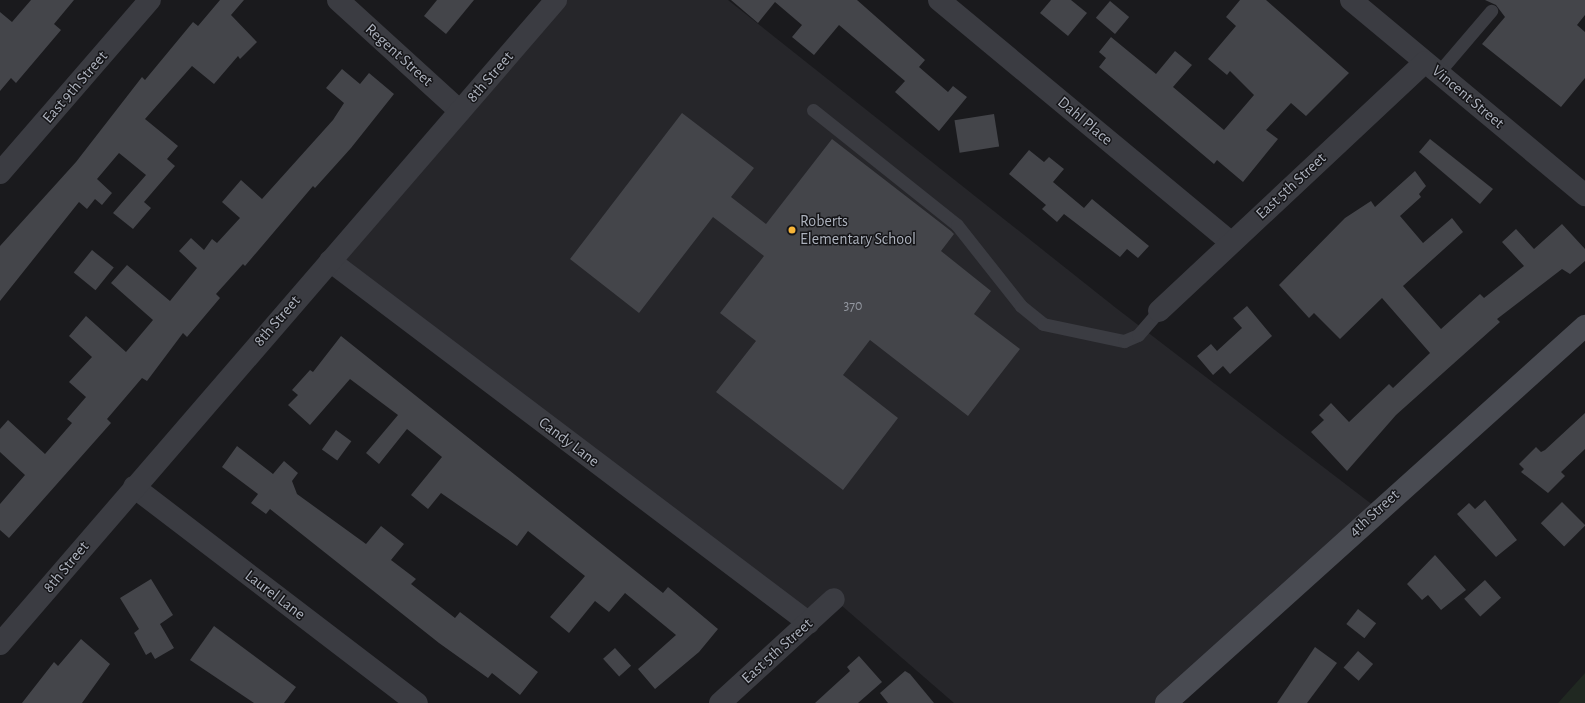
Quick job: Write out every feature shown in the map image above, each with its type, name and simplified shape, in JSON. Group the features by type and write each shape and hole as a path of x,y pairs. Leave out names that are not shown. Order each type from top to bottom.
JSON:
{"street":[{"name":"East 9th Street","path":"0,173 150,0"},
{"name":"Regent Street","path":"338,0 460,111"},
{"name":"8th Street","path":"0,644 556,0"},
{"name":"Dahl Place","path":"939,0 1232,242"},
{"name":"Vincent Street","path":"1351,0 1585,195"},
{"name":"East 5th Street","path":"1159,311 1232,242 1432,68"},
{"name":"Candy Lane","path":"330,261 809,623"},
{"name":"4th Street","path":"1166,703 1585,326"},
{"name":"Laurel Lane","path":"134,487 417,703"},
{"name":"East 5th Street","path":"720,703 834,599"}],"lane":[{"path":"1432,68 1490,11"},
{"path":"813,110 957,225 1021,306 1043,324 1124,341 1138,335 1159,311"}],"shaded area":[{"path":"556,0 728,0 1116,308 1378,509 1165,703 954,703 834,599 809,623 330,261"},
{"path":"1585,673 1585,703 1558,703"}],"building":[{"path":"31,0 74,0 54,24 61,30 16,83 11,78 0,91 0,12 12,22"},
{"path":"220,0 244,0 231,15 257,42 240,59 238,56 214,84 192,66 145,119 178,146 167,159 175,166 144,202 151,208 133,229 113,213 146,175 119,153 97,179 112,193 102,205 95,199 87,209 79,202 0,301 0,246 76,162 142,77 145,80 193,22 198,26"},
{"path":"437,0 474,0 446,34 424,16"},
{"path":"731,0 857,0 925,60 919,67 948,92 953,86 967,97 939,131 895,92 905,81 839,25 814,55 792,37 802,25 775,2 758,23"},
{"path":"1051,0 1071,0 1087,13 1068,36 1040,13"},
{"path":"1240,0 1266,0 1349,73 1306,116 1291,103 1266,130 1278,139 1243,182 1217,160 1214,164 1099,67 1106,58 1099,52 1111,37 1156,74 1175,51 1192,65 1173,87 1224,130 1254,95 1230,71 1227,75 1208,59 1236,26 1226,17"},
{"path":"1485,0 1585,0 1585,15 1577,25 1585,32 1585,78 1561,107 1482,44 1505,17 1496,5"},
{"path":"1110,1 1129,17 1115,34 1096,18"},
{"path":"342,69 360,84 369,73 394,94 351,148 315,188 313,186 245,266 243,264 216,294 220,298 187,337 183,333 147,381 142,378 107,419 111,423 9,538 0,530 0,504 25,475 0,452 0,429 8,420 45,454 72,423 67,419 86,397 69,382 92,357 69,336 86,316 126,352 153,320 111,283 127,265 170,301 197,268 179,251 191,238 204,250 212,239 217,243 240,218 222,202 241,180 262,199 333,120 344,103 326,88"},
{"name":"Roberts Elementary School","path":"682,113 754,168 731,197 766,224 832,139 954,234 941,251 991,291 974,314 1020,349 968,416 870,340 843,375 898,418 843,490 716,392 756,341 720,313 764,256 713,217 639,313 570,259"},
{"path":"994,114 999,147 960,153 954,120"},
{"path":"1430,139 1493,189 1480,204 1419,152"},
{"path":"1029,150 1044,162 1049,157 1064,169 1053,182 1084,208 1092,199 1149,246 1138,258 1127,249 1120,257 1064,214 1057,222 1042,209 1046,205 1009,174"},
{"path":"1415,171 1426,186 1419,194 1421,197 1400,216 1423,243 1452,218 1463,232 1403,286 1441,329 1480,294 1484,298 1524,266 1502,242 1516,229 1534,249 1562,224 1585,249 1585,261 1570,274 1562,269 1497,319 1500,322 1396,415 1347,471 1311,432 1324,420 1319,415 1331,403 1349,422 1389,384 1393,388 1430,353 1382,298 1340,339 1314,313 1309,318 1279,285 1345,218 1371,201 1375,207"},
{"path":"92,250 114,268 96,290 74,273"},
{"path":"1247,306 1272,336 1230,374 1223,366 1213,375 1197,356 1211,344 1217,351 1242,328 1233,318"},
{"path":"341,336 663,593 668,587 718,629 699,652 655,689 638,669 676,635 625,593 609,612 595,601 569,633 550,617 585,576 528,531 517,546 441,493 428,509 411,495 442,457 407,429 379,464 366,453 398,415 350,379 310,425 288,405 298,395 292,390 310,370 313,372"},
{"path":"1585,413 1585,449 1561,472 1565,476 1548,493 1521,472 1524,469 1519,464 1536,447 1541,452 1545,450"},
{"path":"336,430 351,441 337,461 322,449"},
{"path":"237,446 273,474 284,461 298,473 292,481 297,494 366,544 381,526 404,544 391,560 416,579 411,584 455,618 460,612 538,672 520,695 492,673 488,678 439,643 270,509 266,514 251,503 258,494 222,467"},
{"path":"1485,500 1517,540 1496,557 1457,514 1469,503 1475,509"},
{"path":"1562,502 1585,525 1564,547 1541,523"},
{"path":"1435,555 1466,590 1441,610 1428,595 1422,600 1407,584"},
{"path":"151,579 173,615 160,624 174,648 155,659 151,652 146,655 134,633 139,629 120,598"},
{"path":"1485,580 1501,598 1480,617 1464,599"},
{"path":"1358,609 1376,623 1364,638 1346,624"},
{"path":"214,626 296,687 284,703 254,703 190,660"},
{"path":"81,639 110,664 82,703 22,703 54,662 58,666"},
{"path":"1315,647 1337,663 1307,703 1277,703"},
{"path":"615,648 631,666 619,677 603,659"},
{"path":"1358,651 1373,664 1359,681 1344,668"},
{"path":"859,656 882,682 858,703 815,703 850,671 847,667"},
{"path":"905,671 910,674 934,703 888,703 880,693"}],"place":[{"name":"Roberts Elementary School","path":"792,230"}]}
